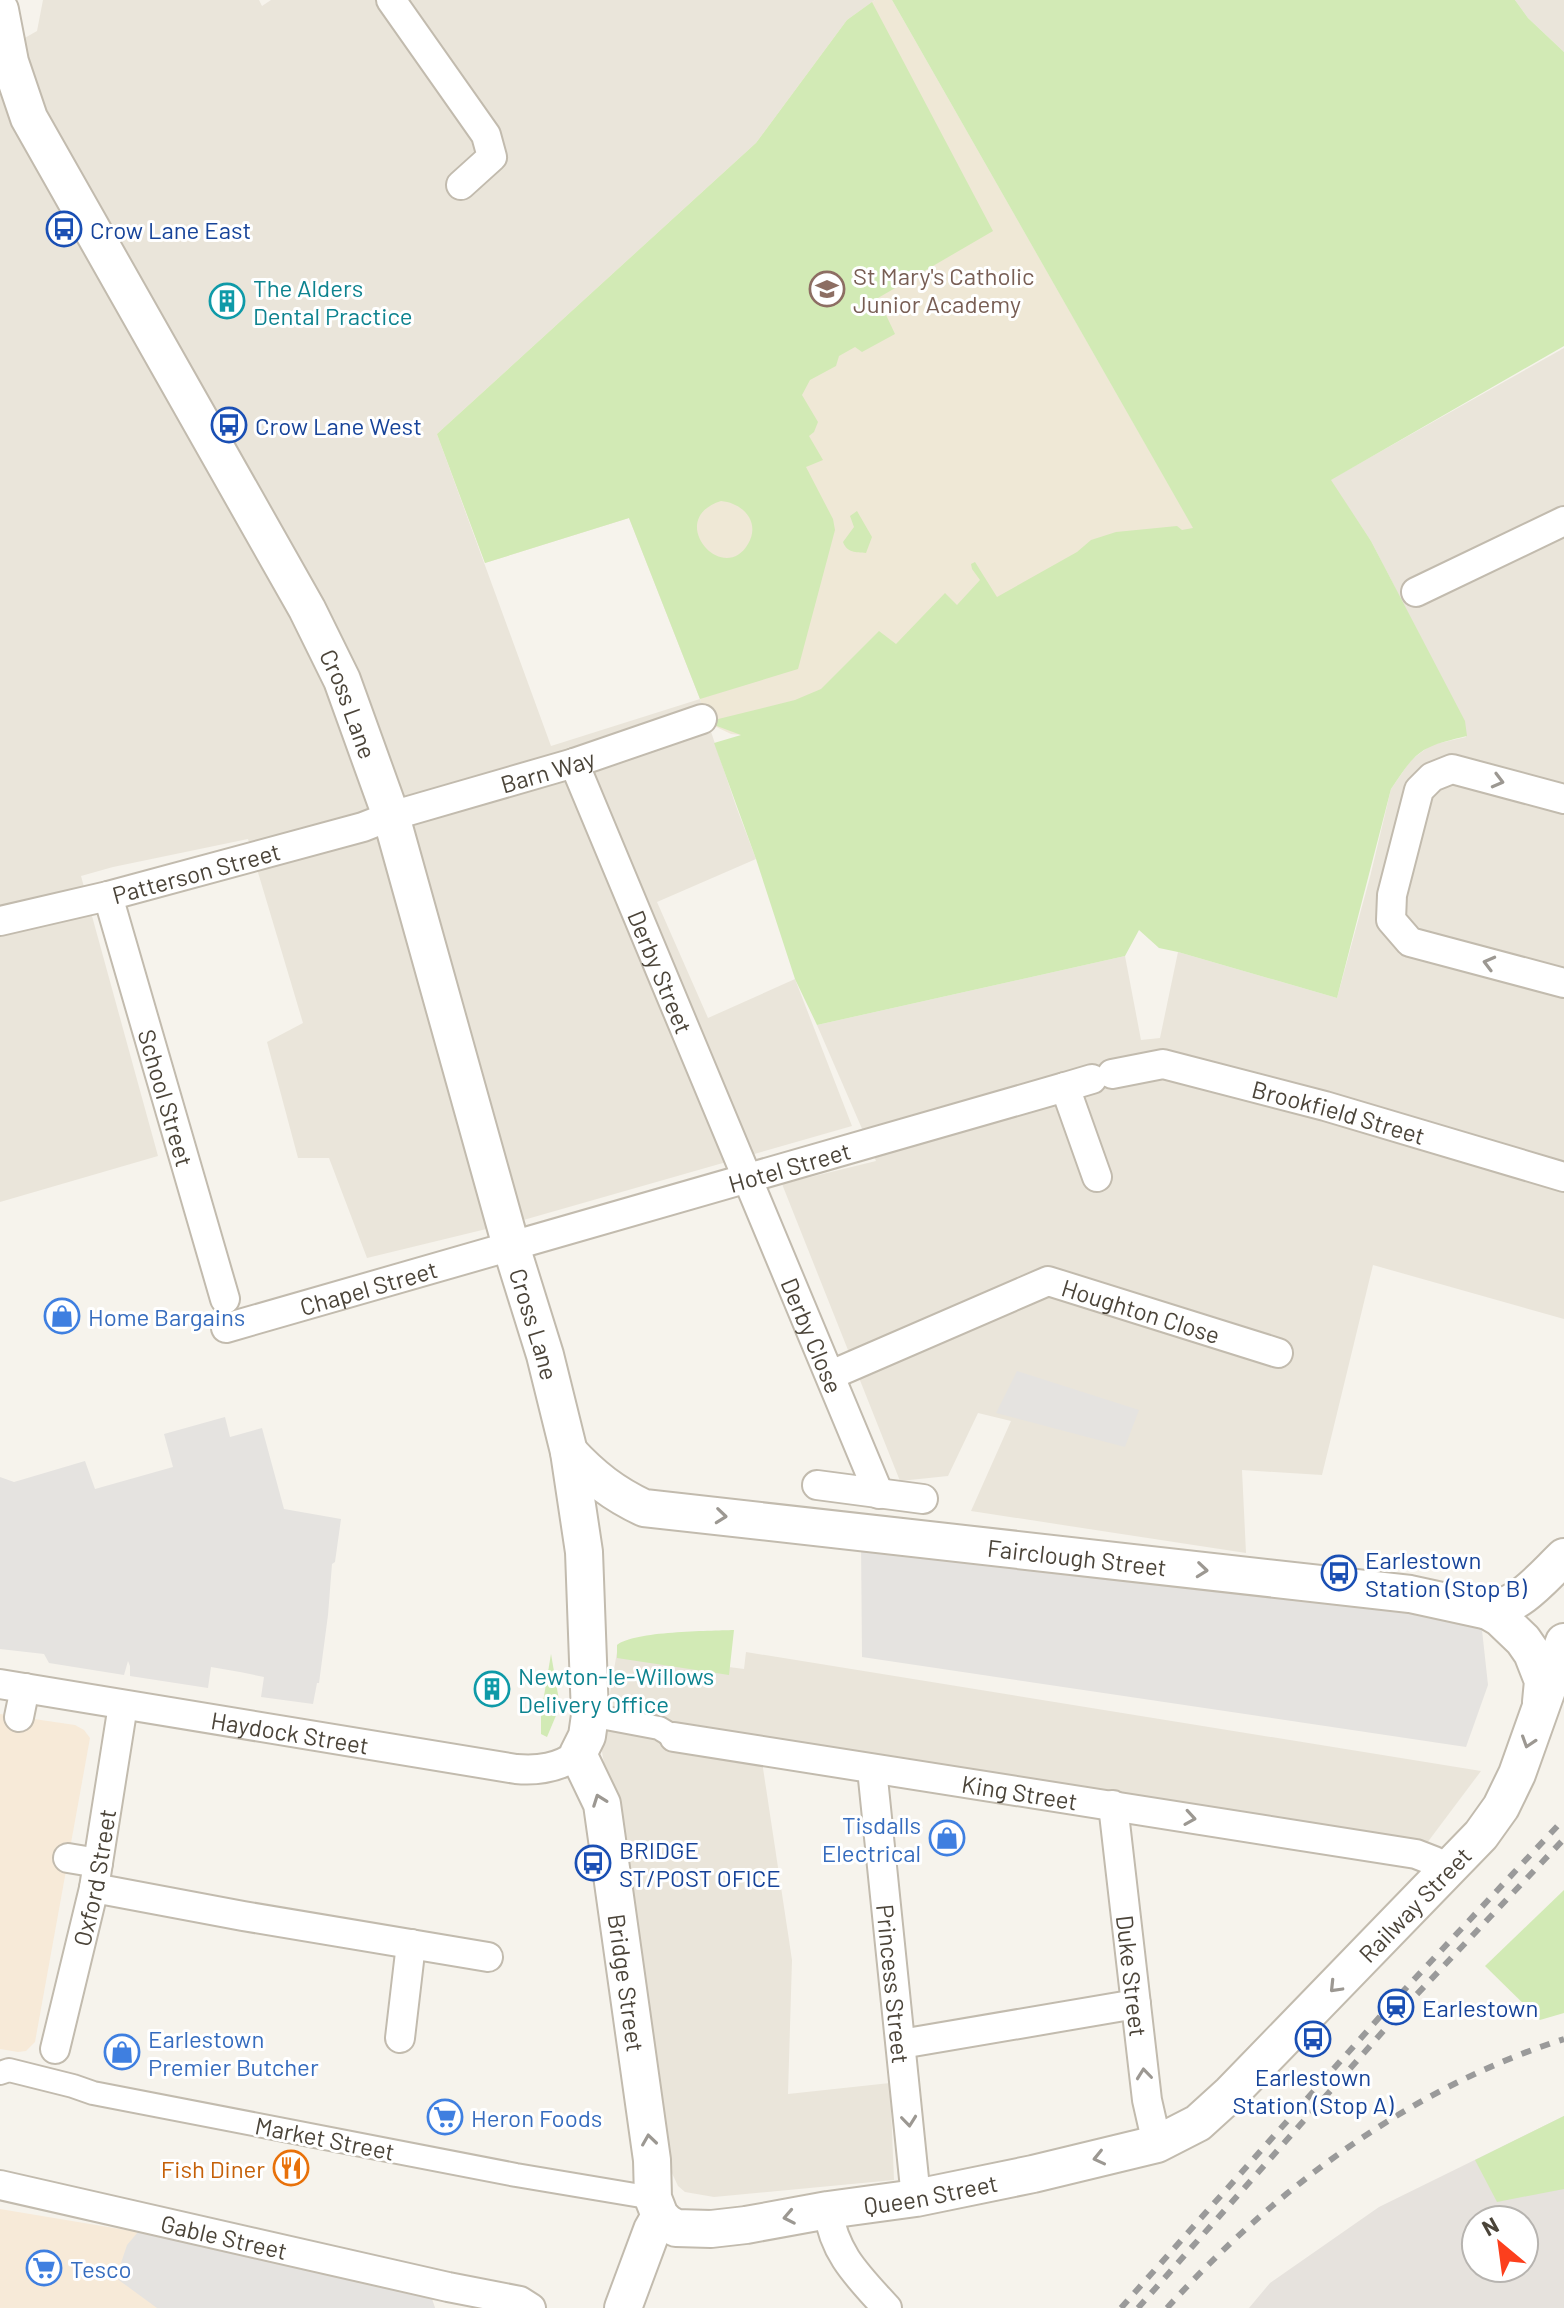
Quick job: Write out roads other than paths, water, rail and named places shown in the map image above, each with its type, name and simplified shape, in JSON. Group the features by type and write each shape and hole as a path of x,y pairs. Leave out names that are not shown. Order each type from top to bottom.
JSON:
{"street":[{"path":"400,3 486,135 492,157 461,185"},
{"name":"Cross Lane","path":"0,10 10,62 29,118 307,609 342,680 391,816 511,1246 545,1355 569,1452 585,1581 590,1715 587,1736 578,1754"},
{"path":"0,67 29,118"},
{"path":"1416,592 1564,521"},
{"name":"Barn Way","path":"391,816 574,763 702,719"},
{"name":"Derby Street","path":"574,763 748,1178"},
{"path":"1564,799 1452,769 1432,777 1419,790 1392,895 1391,920 1410,942 1564,983"},
{"name":"Patterson Street","path":"0,921 108,896 363,827 391,816"},
{"name":"School Street","path":"108,896 225,1299"},
{"name":"Brookfield Street","path":"1090,1080 1163,1064 1325,1106 1564,1177"},
{"path":"1090,1080 1097,1177"},
{"name":"Hotel Street","path":"511,1246 1090,1080"},
{"name":"Derby Close","path":"748,1178 879,1494"},
{"name":"Chapel Street","path":"226,1328 511,1246"},
{"name":"Houghton Close","path":"831,1375 1048,1281 1278,1353"},
{"name":"Fairclough Street","path":"569,1452 606,1487 644,1508 1410,1594 1488,1611 1512,1629 1532,1653 1543,1681 1541,1703"},
{"path":"817,1485 923,1499"},
{"path":"585,1581 595,1533 625,1512 644,1508"},
{"path":"1488,1611 1515,1602 1564,1557"},
{"name":"Railway Street","path":"1198,2123 1231,2093 1481,1835 1501,1807 1517,1774 1564,1642"},
{"path":"13,1686 19,1717"},
{"name":"Haydock Street","path":"13,1686 516,1769 547,1769 567,1762 578,1754"},
{"name":"Oxford Street","path":"55,2049 96,1876 123,1705"},
{"name":"King Street","path":"590,1715 659,1728 674,1737 1416,1854 1448,1871"},
{"name":"Bridge Street","path":"578,1754 602,1804 656,2207"},
{"name":"Princess Street","path":"872,1769 916,2198"},
{"name":"Duke Street","path":"1113,1805 1147,2100 1157,2144"},
{"path":"68,1858 96,1876 243,1916 488,1957"},
{"path":"400,2038 411,1944"},
{"path":"901,2044 1136,2004"},
{"name":"Market Street","path":"0,2073 9,2070 109,2096 516,2175 656,2207"},
{"name":"Queen Street","path":"656,2207 676,2228 711,2229 746,2225 916,2198 1033,2174 1157,2144 1198,2123"},
{"name":"Gable Street","path":"0,2185 451,2297 520,2301 531,2308"},
{"path":"623,2308 652,2230 656,2207"},
{"path":"828,2210 840,2251 875,2303"}],"railway":[{"path":"1121,2308 1393,2002 1564,1819"},
{"path":"1138,2308 1401,2011 1564,1839"},
{"path":"1167,2308 1253,2223 1348,2147 1452,2085 1564,2039"}],"place":[{"name":"Crow Lane East","path":"64,229"},
{"name":"St Mary's Catholic Junior Academy","path":"827,289"},
{"name":"The Alders Dental Practice","path":"227,301"},
{"name":"Crow Lane West","path":"229,425"},
{"name":"Home Bargains","path":"62,1316"},
{"name":"Earlestown Station (Stop B)","path":"1339,1573"},
{"name":"Newton-le-Willows Delivery Office","path":"492,1689"},
{"name":"Tisdalls Electrical","path":"947,1838"},
{"name":"BRIDGE ST/POST OFICE","path":"593,1863"},
{"name":"Earlestown","path":"1396,2007"},
{"name":"Earlestown Station (Stop A)","path":"1313,2039"},
{"name":"Earlestown Premier Butcher","path":"122,2052"},
{"name":"Heron Foods","path":"445,2117"},
{"name":"Fish Diner","path":"291,2168"},
{"name":"Tesco","path":"44,2268"}]}
